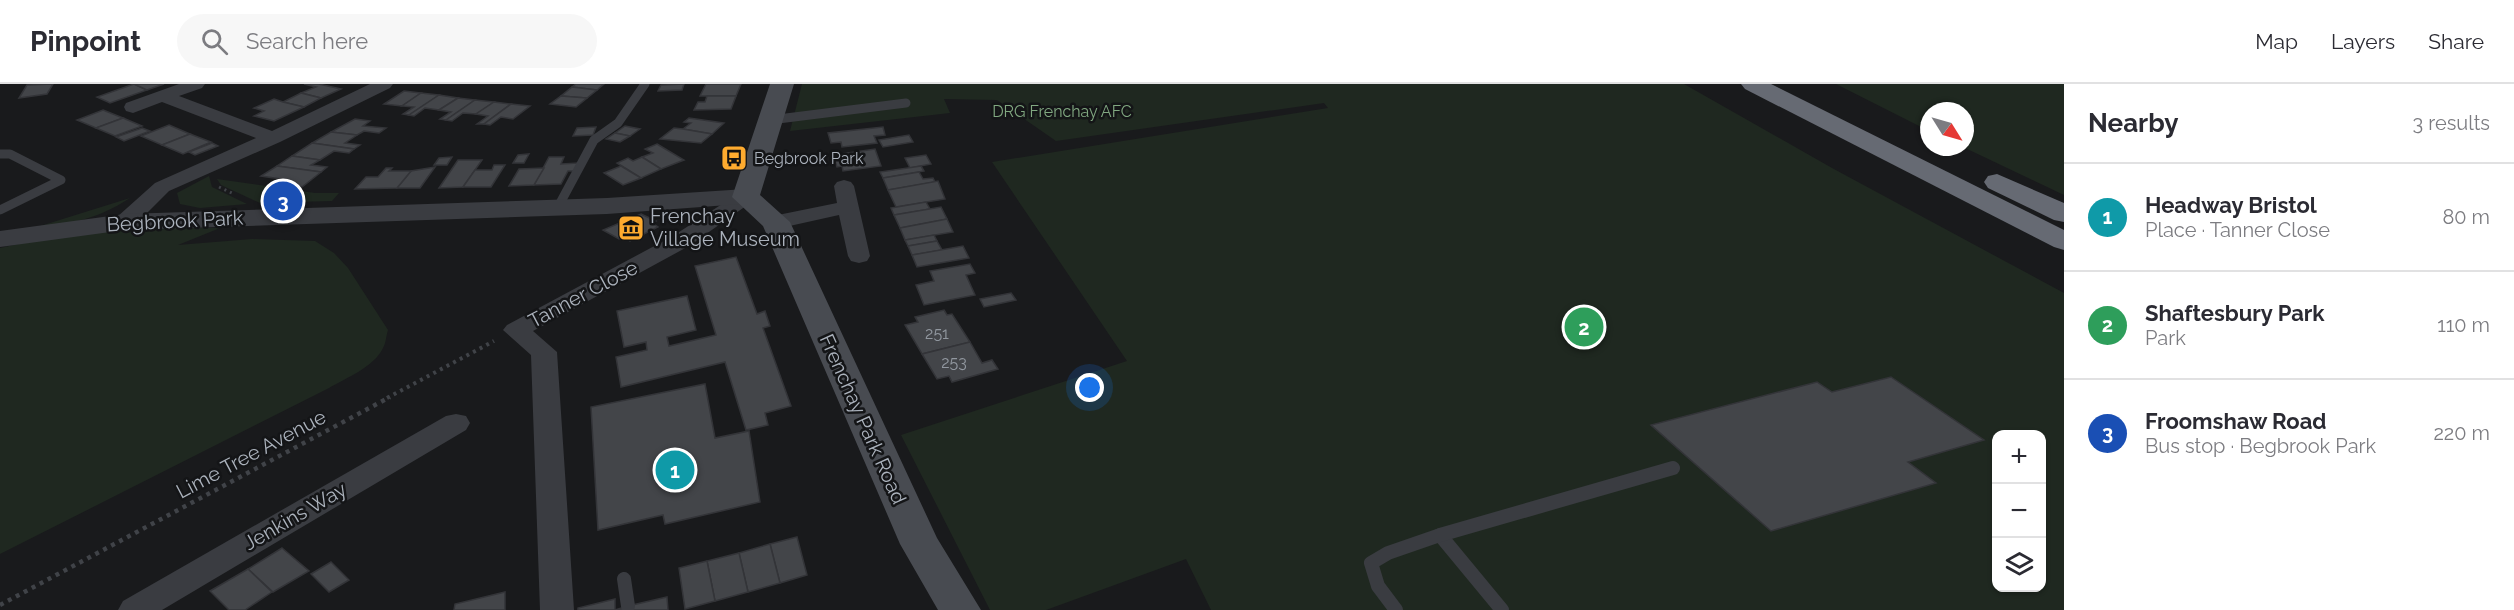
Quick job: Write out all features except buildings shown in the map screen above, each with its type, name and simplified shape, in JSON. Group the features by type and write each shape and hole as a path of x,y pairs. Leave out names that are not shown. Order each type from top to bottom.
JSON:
{"highway":[{"path":"1753,84 2064,240"},
{"path":"1796,84 2064,214"}],"main road":[{"path":"746,197 782,84"},
{"name":"Frenchay Park Road","path":"746,197 776,222 870,438 920,543 960,610"}],"street":[{"path":"133,107 196,84"},
{"path":"125,222 162,187 273,138 384,84"},
{"path":"162,96 273,138"},
{"path":"776,222 847,196 860,256"},
{"name":"Begbrook Park","path":"0,239 125,222 558,207 746,197"},
{"name":"Tanner Close","path":"557,610 544,352 516,330 681,241 746,197"},
{"name":"Jenkins Way","path":"135,610 456,423"}],"lane":[{"path":"558,207 594,140 618,123 645,84"},
{"path":"770,120 906,103"},
{"path":"0,154 10,154 61,180 0,210"},
{"path":"1396,610 1378,586 1371,563 1388,553 1440,535 1673,468"},
{"path":"1440,535 1502,610"},
{"path":"624,579 628,606"}],"path":[{"name":"Lime Tree Avenue","path":"0,605 516,330"}],"green space":[{"name":"DRG Frenchay AFC","path":"802,84 1684,84 1832,168 2064,293 2064,610 1211,610 1186,559 1046,610 990,610 901,435 1127,361 992,162 1328,108 1324,103 1056,141 997,100 944,99 950,113 790,131"},
{"path":"1836,84 2064,84 2064,195 1974,152 1974,102 1920,102 1920,126"},
{"path":"209,176 212,187 247,204 200,208 180,204 177,193"},
{"path":"217,179 315,193 339,193 332,201 260,203 221,185"},
{"path":"130,198 94,216 34,228"},
{"path":"150,228 220,228 178,245 252,239 315,241 334,253 348,268 388,330 384,346 373,361 329,388 0,554 0,248 66,234"}],"place":[{"name":"Begbrook Park","path":"734,158"},
{"name":"Froomshaw Road","path":"283,201"},
{"name":"Frenchay Village Museum","path":"631,228"},
{"name":"Shaftesbury Park","path":"1584,327"},
{"name":"Headway Bristol","path":"675,470"}]}
